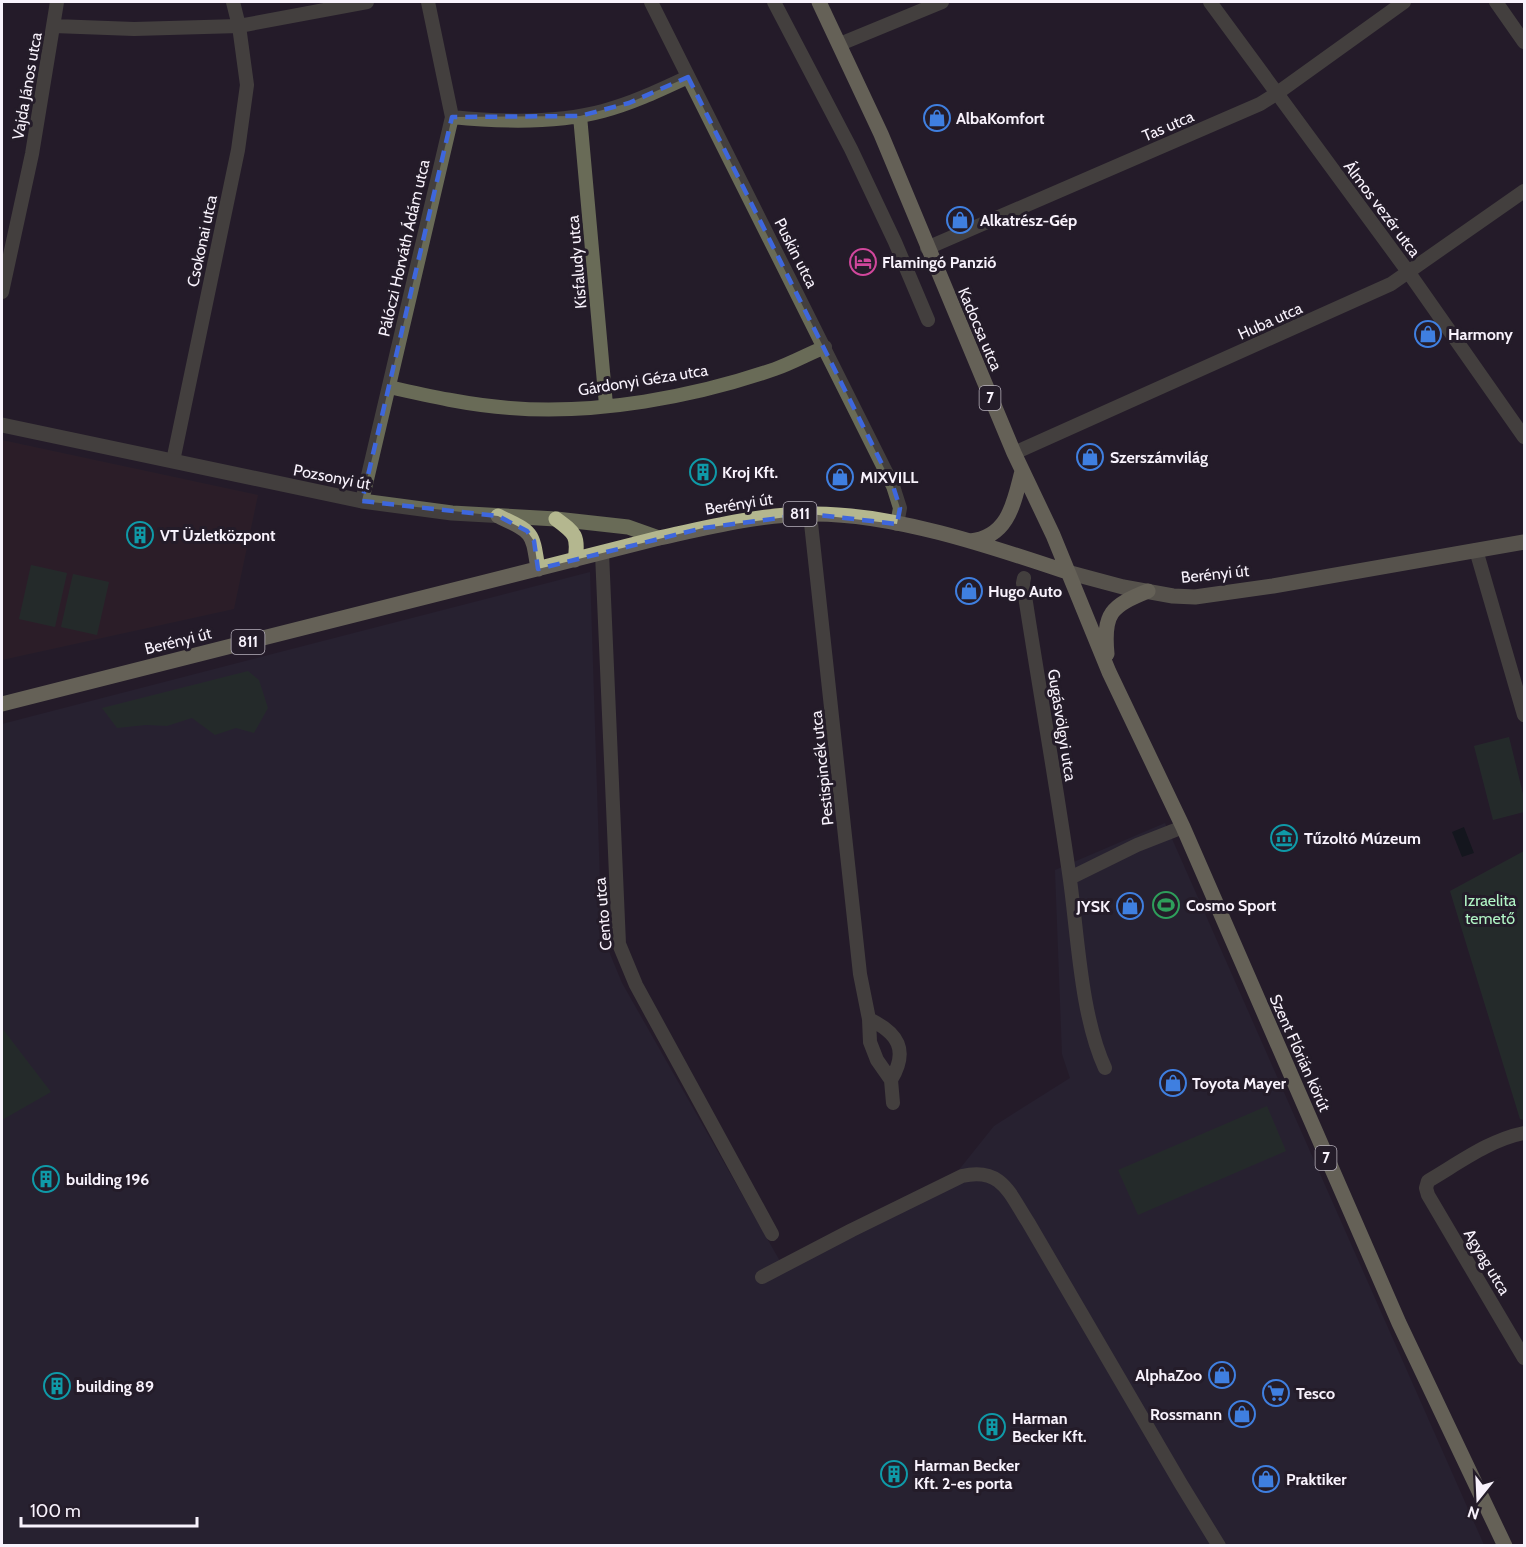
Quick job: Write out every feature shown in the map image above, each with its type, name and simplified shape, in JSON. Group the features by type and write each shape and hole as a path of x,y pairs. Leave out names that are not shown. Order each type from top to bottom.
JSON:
{"main road":[{"name":"Kadocsa utca","path":"819,2 881,134 1014,453 1053,535 1067,572"},
{"path":"970,541 988,536 1004,523 1014,505 1022,471"},
{"name":"Berényi út","path":"2,704 659,538 757,518 810,514 861,517 970,541 1067,572 1173,596 1217,595 1524,542"},
{"path":"498,516 527,531 534,541 538,569"},
{"path":"556,519 573,531 578,542 575,560"},
{"name":"Szent Flórián körút","path":"1067,572 1109,672 1183,827 1399,1323 1505,1545"},
{"path":"1109,672 1106,637 1106,623 1109,616 1118,605 1148,591"}],"street":[{"name":"Vajda János utca","path":"2,292 30,164 57,2"},
{"name":"Csokonai utca","path":"173,461 242,122 247,85 239,26 233,2"},
{"path":"54,26 134,29 239,26 367,2"},
{"name":"Pálóczi Horváth Ádám utca","path":"362,501 452,117 428,2"},
{"name":"Puskin utca","path":"651,2 893,486 900,508 897,524"},
{"path":"774,2 851,148 928,320"},
{"path":"840,44 942,2"},
{"name":"Álmos vezér utca","path":"1210,2 1409,273 1524,436"},
{"name":"Tas utca","path":"927,248 1260,104 1404,2"},
{"path":"1496,2 1524,42"},
{"path":"452,117 518,120 580,116 629,103 688,77"},
{"name":"Kisfaludy utca","path":"580,116 606,405"},
{"name":"Huba utca","path":"1014,453 1379,290 1409,273 1524,191"},
{"name":"Gárdonyi Géza utca","path":"389,387 459,401 510,408 543,409 606,405 666,397 722,385 777,368 825,347"},
{"name":"Pozsonyi út","path":"2,425 362,501 452,513 556,519 628,527 659,538"},
{"name":"Pestispincék utca","path":"810,514 870,1042 877,1060 891,1080 893,1103"},
{"path":"1476,550 1524,715"},
{"name":"Cento utca","path":"602,553 620,944 636,985 772,1234"},
{"name":"Gugásvölgyi utca","path":"1024,578 1070,878 1088,1013 1097,1051 1105,1068"},
{"path":"1070,878 1137,845 1183,827"},
{"name":"Pestispincék utca","path":"868,1019 891,1032 897,1043 900,1056 898,1068 891,1080"},
{"name":"Agyag utca","path":"1524,1133 1492,1143 1428,1181 1426,1188 1428,1196 1524,1358"},
{"path":"762,1277 962,1176 976,1173 998,1178 1028,1222 1219,1545"}],"highlighted area":[{"path":"688,77 893,486 900,508 897,524 810,514 703,528 538,569 534,541 527,531 498,516 362,501 452,117 580,116 629,103"}],"shaded area":[{"path":"2,440 258,495 234,609 2,660"},
{"path":"590,572 601,915 610,954 622,983 781,1263 954,1176 994,1126 1070,1078 1062,1054 1055,870 1165,823 1484,1545 2,1546 2,724"},
{"path":"1464,827 1474,853 1462,857 1452,832"}],"green space":[{"path":"31,565 67,573 55,627 19,619"},
{"path":"73,574 109,582 97,635 61,627"},
{"path":"248,671 259,680 268,708 254,733 236,728 215,735 192,718 167,726 146,725 117,728 102,708"},
{"path":"1509,737 1524,798 1524,812 1493,820 1474,746"},
{"name":"Izraelita temető","path":"1524,851 1524,1120 1520,1119 1450,891"},
{"path":"2,1028 51,1092 2,1120"},
{"path":"1267,1106 1286,1151 1138,1215 1118,1170"}],"place":[{"name":"AlbaKomfort","path":"937,118"},
{"name":"Alkatrész-Gép","path":"960,220"},
{"name":"Flamingó Panzió","path":"863,262"},
{"name":"Harmony","path":"1428,334"},
{"name":"Szerszámvilág","path":"1090,457"},
{"name":"Kroj Kft.","path":"703,472"},
{"name":"MIXVILL","path":"840,477"},
{"name":"VT Üzletközpont","path":"140,535"},
{"name":"Hugo Auto","path":"969,591"},
{"name":"Tűzoltó Múzeum","path":"1284,838"},
{"name":"Cosmo Sport","path":"1166,905"},
{"name":"JYSK","path":"1130,906"},
{"name":"Toyota Mayer","path":"1173,1083"},
{"name":"building 196","path":"46,1179"},
{"name":"AlphaZoo","path":"1222,1375"},
{"name":"building 89","path":"57,1386"},
{"name":"Tesco","path":"1276,1393"},
{"name":"Rossmann","path":"1242,1414"},
{"name":"Harman Becker Kft.","path":"992,1427"},
{"name":"Harman Becker Kft. 2-es porta","path":"894,1474"},
{"name":"Praktiker","path":"1266,1479"}]}
